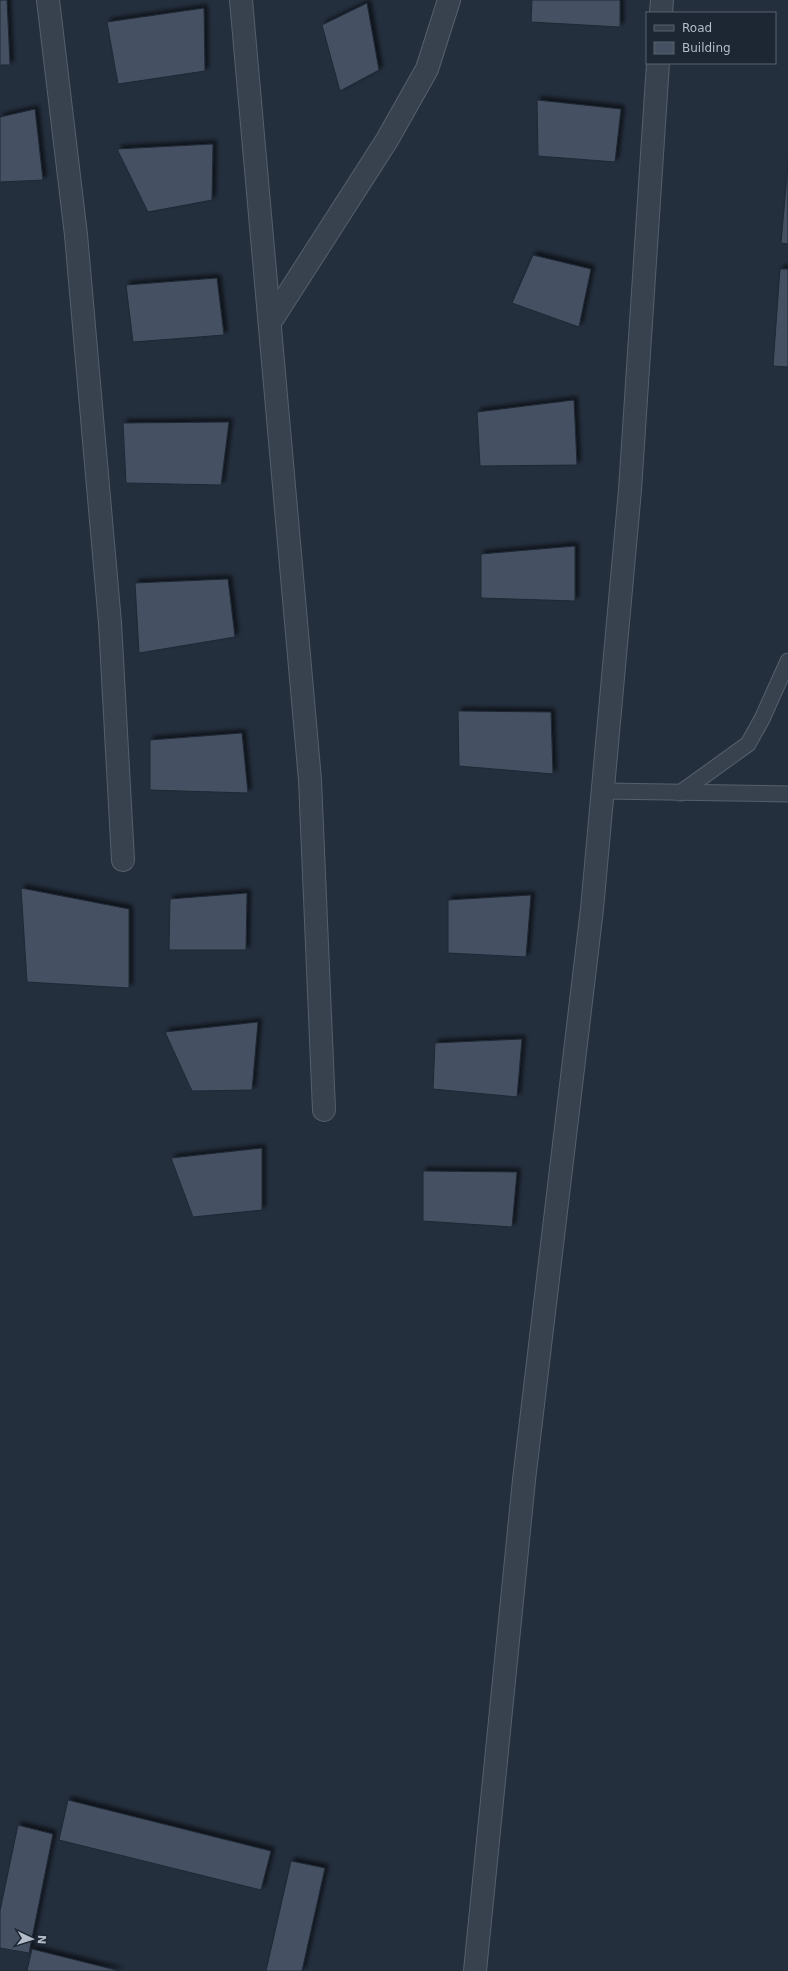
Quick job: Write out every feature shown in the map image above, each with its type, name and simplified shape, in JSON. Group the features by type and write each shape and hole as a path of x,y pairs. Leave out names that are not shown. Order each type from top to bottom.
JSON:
{"street":[{"path":"48,0 77,243 110,623 124,860"},
{"path":"241,0 271,321 310,780 324,1110"},
{"path":"271,321 387,140 423,76 448,0"},
{"path":"661,12 662,0"},
{"path":"475,1971 524,1480 592,909 630,490 658,64"}],"lane":[{"path":"680,792 748,744 762,720 788,661"},
{"path":"603,791 788,794"}],"building":[{"path":"0,0 7,0 10,65 0,65"},
{"path":"532,0 620,0 620,27 531,22"},
{"path":"367,3 379,70 340,91 322,25"},
{"path":"204,8 205,71 118,84 107,22"},
{"path":"537,100 621,109 615,162 538,156"},
{"path":"35,109 43,180 0,182 0,117"},
{"path":"213,144 212,200 148,212 117,149"},
{"path":"788,164 788,244 781,243"},
{"path":"533,255 591,269 579,327 512,303"},
{"path":"780,269 788,269 788,367 773,366"},
{"path":"217,278 224,335 133,342 126,285"},
{"path":"574,400 577,465 480,466 477,412"},
{"path":"229,422 221,485 126,483 123,423"},
{"path":"575,546 575,601 481,598 481,554"},
{"path":"228,579 235,637 139,653 135,583"},
{"path":"458,711 551,712 553,774 459,766"},
{"path":"242,733 248,793 150,790 150,740"},
{"path":"21,888 129,909 129,988 27,982"},
{"path":"247,893 246,950 169,950 170,899"},
{"path":"531,895 526,957 448,953 448,900"},
{"path":"258,1022 252,1090 192,1091 165,1032"},
{"path":"522,1039 517,1097 433,1089 435,1043"},
{"path":"262,1148 262,1210 193,1217 171,1158"},
{"path":"423,1171 517,1172 512,1227 423,1221"},
{"path":"68,1800 271,1851 261,1890 59,1840"},
{"path":"18,1825 53,1834 29,1953 0,1948 0,1911"},
{"path":"291,1861 325,1868 302,1971 266,1971"},
{"path":"32,1949 120,1971 27,1971"}]}
